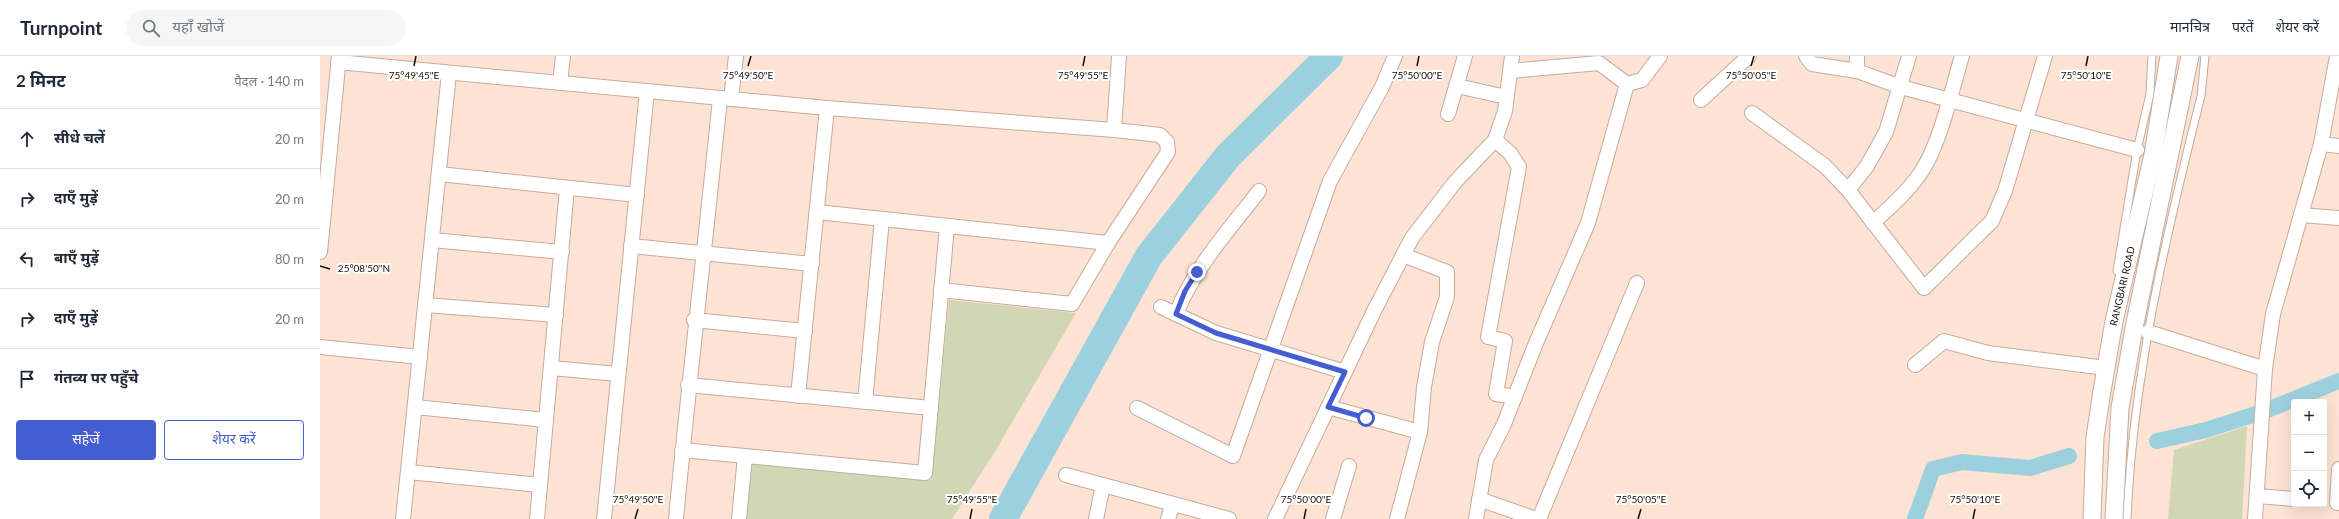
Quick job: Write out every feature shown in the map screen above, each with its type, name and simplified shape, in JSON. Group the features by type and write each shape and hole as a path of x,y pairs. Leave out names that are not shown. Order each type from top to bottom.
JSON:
{"street":[{"path":"560,83 563,56"},
{"path":"676,519 694,320 726,99 736,56"},
{"path":"1114,130 1119,56"},
{"path":"1137,408 1233,456 1269,349 1330,181 1382,87 1395,56"},
{"path":"1448,114 1458,86 1465,56"},
{"path":"1275,519 1345,372 1412,238 1455,182 1495,140 1505,111 1512,56"},
{"path":"1627,84 1642,80 1660,56"},
{"path":"1701,100 1749,56"},
{"path":"1806,56 1812,64 1857,71 1901,87 2027,119 2137,150"},
{"path":"1857,56 1857,71"},
{"path":"1848,190 1867,166 1886,132 1901,87 1909,56"},
{"path":"1873,223 1905,192 1924,168 1949,99 1962,56"},
{"path":"1752,113 1825,166 1848,190 1924,288 1992,221 2005,191 2045,56"},
{"name":"RANGBARI ROAD","path":"2092,519 2095,436 2102,391 2114,321 2153,154 2169,56"},
{"name":"RANGBARI ROAD","path":"2114,519 2120,408 2134,328 2190,56"},
{"path":"2255,519 2265,369 2272,314 2321,144 2338,56"},
{"path":"1510,71 1601,58 1627,84"},
{"path":"320,252 338,59 450,73 726,99 1114,130 1160,135 1167,142 1168,152 1108,243 1072,304 942,290"},
{"path":"403,519 450,73"},
{"path":"1476,519 1486,460 1504,424 1536,343 1588,223 1627,84"},
{"path":"1458,86 1506,97"},
{"path":"604,519 647,91"},
{"path":"798,396 828,108"},
{"path":"1495,140 1510,153 1519,167 1488,337 1505,341 1496,394 1515,397"},
{"path":"2321,144 2339,146"},
{"path":"439,174 637,195"},
{"path":"537,519 567,188"},
{"path":"1176,314 1185,291 1197,272 1259,191"},
{"path":"817,212 1108,243"},
{"path":"2301,214 2339,218"},
{"path":"865,402 882,219"},
{"path":"682,450 925,473 947,226"},
{"path":"432,240 562,252"},
{"path":"631,246 812,264"},
{"path":"1397,519 1420,432 1424,386 1432,342 1446,297 1447,272 1403,255"},
{"path":"1539,519 1637,283"},
{"path":"425,305 556,315"},
{"path":"1161,307 1216,333 1345,372"},
{"path":"694,320 805,331"},
{"path":"2148,332 2265,369"},
{"path":"1915,366 1944,341 1988,353 2098,367"},
{"path":"320,347 420,358"},
{"path":"551,368 618,374"},
{"path":"688,385 931,408"},
{"path":"415,407 546,420"},
{"path":"1328,407 1420,432"},
{"path":"740,519 745,456"},
{"path":"1333,519 1349,466"},
{"path":"2333,502 2339,469"},
{"path":"408,472 540,485"},
{"path":"1066,474 1229,519"},
{"path":"1096,519 1103,485"},
{"path":"2257,496 2291,499"},
{"path":"1479,499 1536,519"},
{"path":"1168,519 1173,504"}],"lane":[{"path":"2084,519 2089,428 2098,367 2120,259 2137,150 2150,94 2152,56"},
{"path":"2127,519 2134,413 2148,332 2201,96 2205,56"}],"green space":[{"path":"949,300 1076,313 996,450 952,519 745,519 750,463 931,480"},
{"path":"2247,426 2242,519 2168,519 2174,450"}],"waterway":[{"path":"1003,519 1149,256 1228,156 1329,56"},
{"path":"2157,441 2206,430 2262,412 2339,381"},
{"path":"1915,519 1933,469 1962,462 2030,468 2069,456"}],"route":[{"path":"1197,272 1185,291 1176,314 1216,333 1345,372 1328,407 1366,418"}]}
